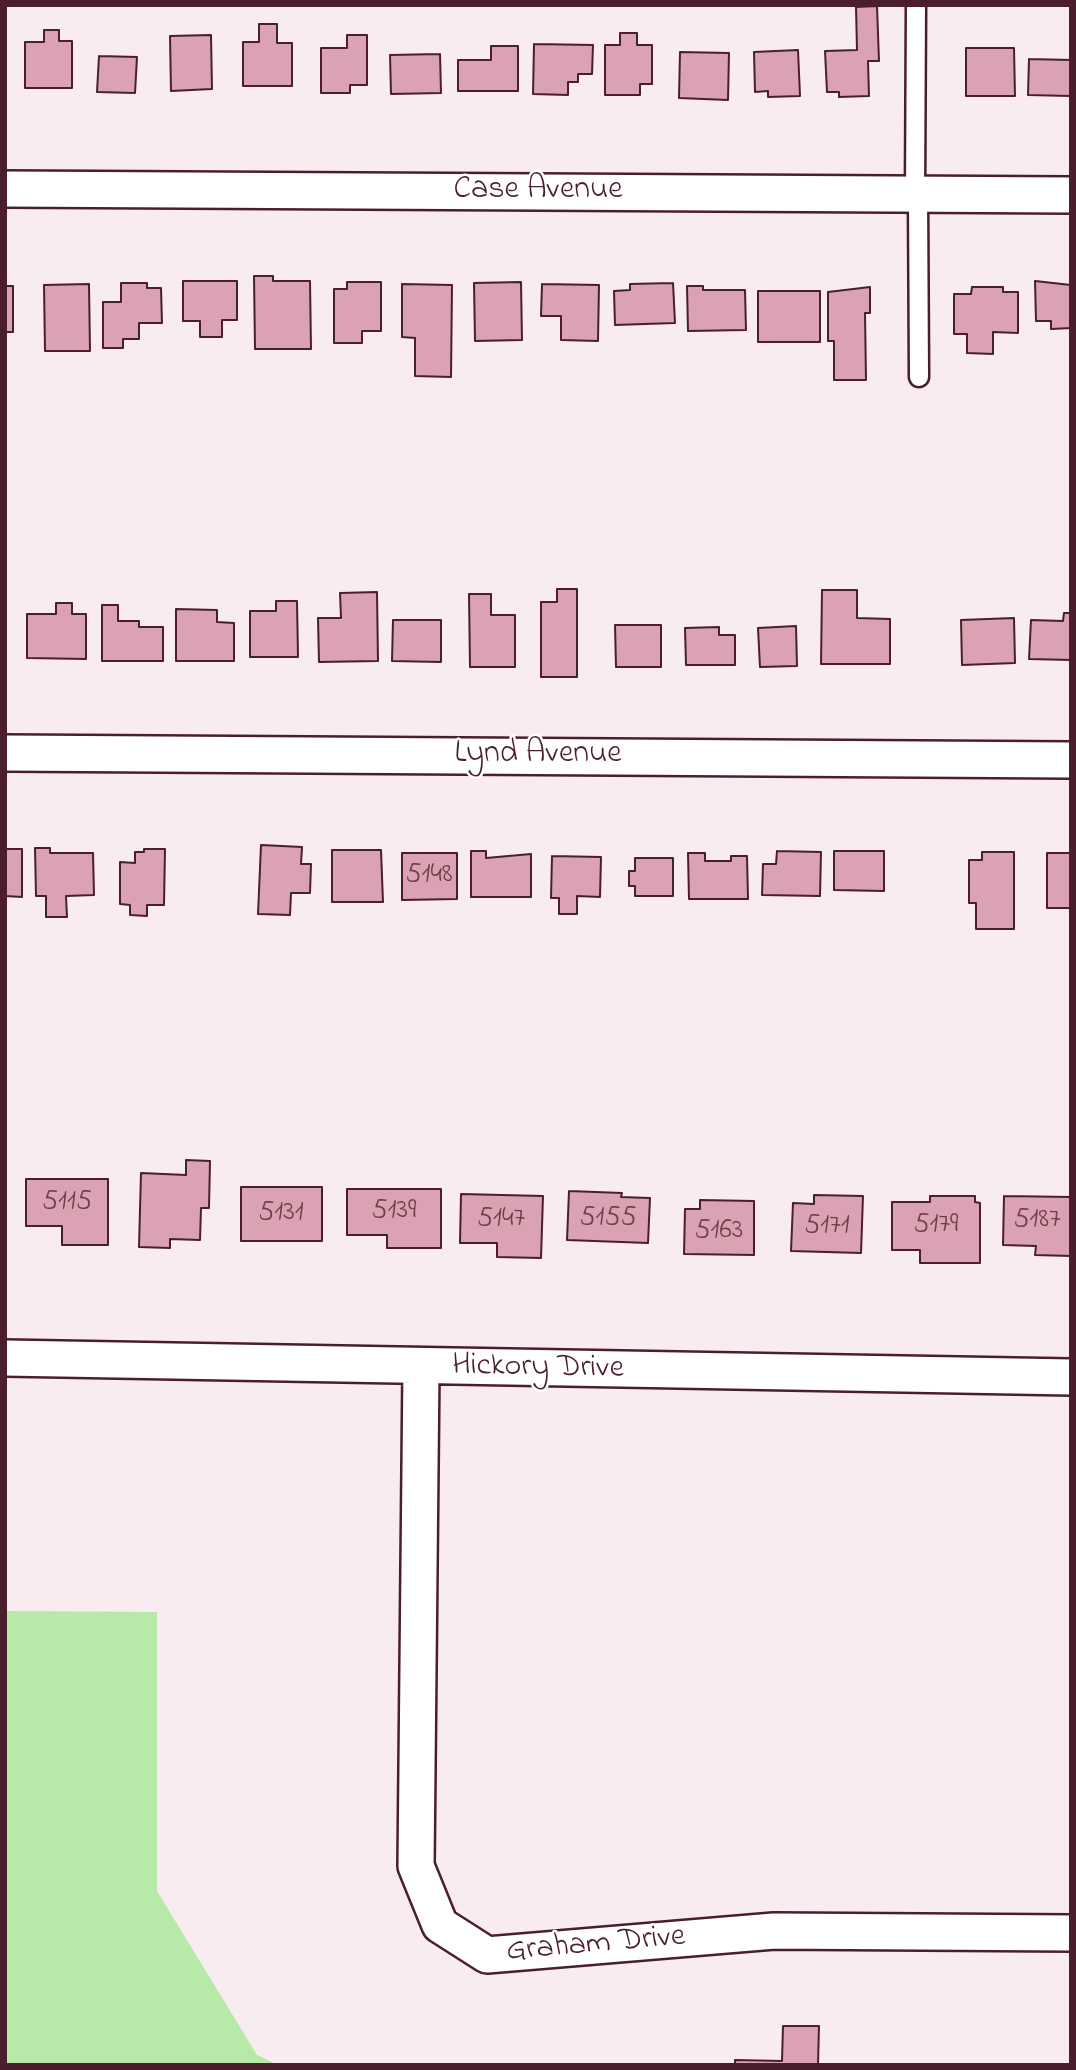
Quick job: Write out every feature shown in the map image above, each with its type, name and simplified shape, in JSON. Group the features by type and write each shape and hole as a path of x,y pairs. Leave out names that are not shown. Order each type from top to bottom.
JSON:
{"street":[{"name":"Case Avenue","path":"5,189 1071,195"},
{"name":"Lynd Avenue","path":"5,753 1071,760"},
{"name":"Hickory Drive","path":"5,1358 422,1368 1071,1377"},
{"name":"Graham Drive","path":"422,1368 416,1866 440,1926 487,1955 774,1931 1071,1933"}],"lane":[{"path":"916,5 919,377"}],"green space":[{"path":"5,1611 157,1612 157,1891 257,2055 278,2065 5,2065"}],"building":[{"path":"877,6 879,61 868,61 869,96 839,97 839,92 827,92 825,51 857,50 856,7"},
{"path":"259,24 277,24 277,43 292,43 292,86 243,86 243,42 259,42"},
{"path":"44,30 59,30 59,41 72,41 72,88 25,88 25,42 44,42"},
{"path":"620,33 637,33 637,45 652,45 652,84 640,84 640,95 605,95 605,45 620,45"},
{"path":"211,35 212,89 171,91 170,36"},
{"path":"347,35 367,35 367,85 350,85 350,93 321,93 321,48 347,48"},
{"path":"534,44 593,45 592,74 578,74 578,82 568,82 568,95 533,94"},
{"path":"491,46 518,46 518,91 458,91 458,60 491,60"},
{"path":"966,48 1014,48 1015,96 966,96"},
{"path":"798,50 800,96 768,97 768,91 755,92 754,52"},
{"path":"680,52 729,53 728,100 679,98"},
{"path":"440,54 441,93 391,94 390,55"},
{"path":"99,56 137,57 135,93 97,92"},
{"path":"1029,59 1071,60 1071,102 1070,96 1028,95"},
{"path":"254,276 273,276 273,281 310,281 311,349 255,349"},
{"path":"183,281 237,281 237,320 222,320 222,337 200,337 200,321 183,321"},
{"path":"1035,281 1071,285 1071,328 1051,329 1051,321 1036,321"},
{"path":"347,282 381,282 381,331 362,331 362,343 334,343 334,289 347,289"},
{"path":"521,282 522,340 475,341 474,283"},
{"path":"121,283 147,283 147,288 161,288 162,323 139,323 139,339 123,339 123,348 103,348 103,302 121,302"},
{"path":"673,283 675,323 615,325 614,291 630,290 630,284"},
{"path":"89,284 90,351 45,351 44,285"},
{"path":"402,284 452,285 451,377 415,376 415,338 402,337"},
{"path":"542,284 599,285 598,341 561,340 561,316 541,316"},
{"path":"5,286 13,286 13,332 5,332"},
{"path":"687,286 703,286 703,290 745,290 746,330 688,331"},
{"path":"870,287 870,313 865,313 866,380 834,380 834,341 828,341 828,292"},
{"path":"972,287 1003,287 1003,292 1018,292 1018,333 993,332 993,354 967,353 967,334 954,334 954,294 971,294"},
{"path":"758,291 820,291 820,342 758,342"},
{"path":"557,589 577,589 577,677 541,677 541,602 557,602"},
{"path":"822,590 857,590 857,618 890,619 890,664 821,664"},
{"path":"377,592 378,661 319,662 318,618 341,618 340,593"},
{"path":"469,594 491,594 491,615 515,615 515,667 470,667"},
{"path":"276,601 297,601 298,657 250,657 250,611 276,611"},
{"path":"56,603 72,603 72,614 86,614 86,659 27,658 27,614 56,614"},
{"path":"102,605 118,605 118,621 139,621 139,627 163,627 163,661 102,661"},
{"path":"176,609 217,610 217,622 234,623 234,661 176,661"},
{"path":"1064,613 1071,613 1071,660 1029,659 1031,620 1063,621"},
{"path":"1014,618 1015,663 962,665 961,620"},
{"path":"393,620 441,620 441,662 392,661"},
{"path":"615,625 661,625 661,667 616,667"},
{"path":"796,626 797,666 760,667 758,628"},
{"path":"719,627 719,635 735,635 735,665 686,665 685,628"},
{"path":"261,845 302,847 301,864 311,864 310,893 291,893 290,915 258,914"},
{"path":"35,848 50,848 50,853 93,853 94,895 66,896 67,917 46,917 46,896 36,896"},
{"path":"5,849 22,849 22,897 5,896"},
{"path":"144,849 165,849 164,905 147,905 147,916 130,915 130,905 120,904 120,862 135,863 135,852 144,852"},
{"path":"332,850 381,850 383,902 332,902"},
{"path":"471,851 486,851 486,858 531,854 531,897 471,897"},
{"path":"777,851 821,852 820,896 762,895 763,864 776,864"},
{"path":"834,851 884,851 884,891 834,890"},
{"path":"982,852 1014,852 1014,929 976,929 976,903 969,903 969,860 982,860"},
{"path":"402,853 457,853 457,899 402,900"},
{"path":"688,853 705,853 705,861 731,861 731,856 747,856 748,899 689,899"},
{"path":"1047,853 1071,853 1071,908 1047,908"},
{"path":"552,856 601,857 600,897 577,896 577,914 559,914 559,898 551,898"},
{"path":"635,858 673,858 673,896 635,896 635,886 629,886 629,871 635,871"},
{"path":"186,1160 210,1161 209,1208 201,1208 200,1240 170,1239 170,1248 139,1247 141,1173 186,1175"},
{"path":"26,1179 108,1179 108,1245 62,1245 62,1226 26,1226"},
{"path":"241,1187 322,1187 322,1241 241,1241"},
{"path":"347,1189 441,1189 441,1248 387,1248 387,1235 347,1235"},
{"path":"569,1191 622,1193 621,1197 650,1198 648,1243 567,1240"},
{"path":"461,1194 543,1196 541,1258 497,1257 497,1243 460,1243"},
{"path":"814,1195 863,1196 861,1253 791,1251 793,1203 814,1204"},
{"path":"930,1196 975,1196 975,1202 980,1203 980,1263 920,1263 920,1250 892,1250 892,1202 930,1202"},
{"path":"1004,1196 1071,1197 1071,1256 1035,1255 1036,1246 1003,1245"},
{"path":"700,1200 754,1201 754,1255 684,1254 685,1209 700,1209"},
{"path":"783,2026 819,2026 818,2065 735,2065 735,2060 782,2061"}]}
